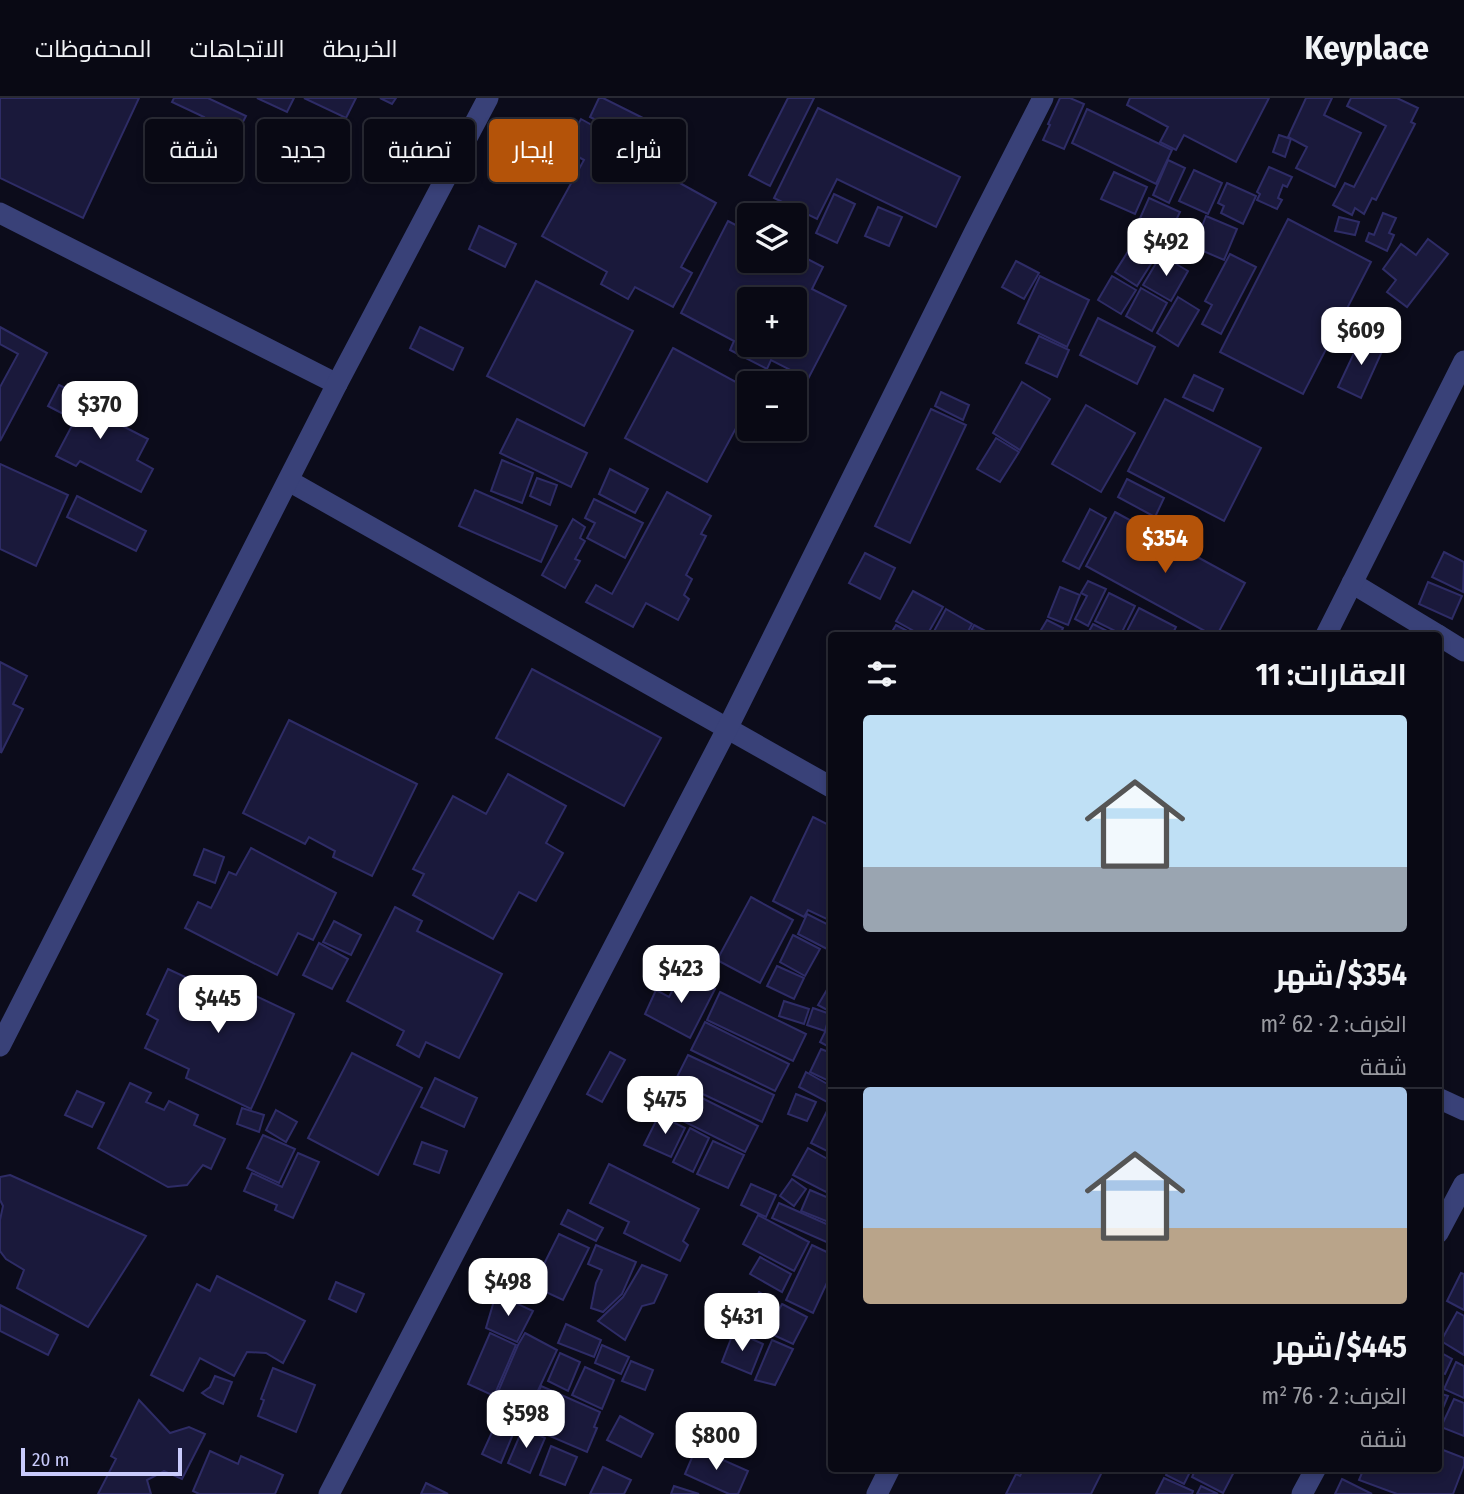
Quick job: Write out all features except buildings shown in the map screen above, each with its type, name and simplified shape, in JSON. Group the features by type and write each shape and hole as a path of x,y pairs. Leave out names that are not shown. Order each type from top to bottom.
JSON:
{"street":[{"path":"0,1046 337,384 488,98"},
{"path":"329,1494 727,729 1043,98"},
{"path":"0,213 337,384"},
{"path":"1328,632 1464,361"},
{"path":"289,481 828,785"},
{"path":"1352,583 1433,632"},
{"path":"1442,637 1464,651"},
{"path":"1442,1100 1464,1110"},
{"path":"1442,1225 1464,1184"},
{"path":"877,1494 888,1472"},
{"path":"1302,1494 1314,1472"}]}
